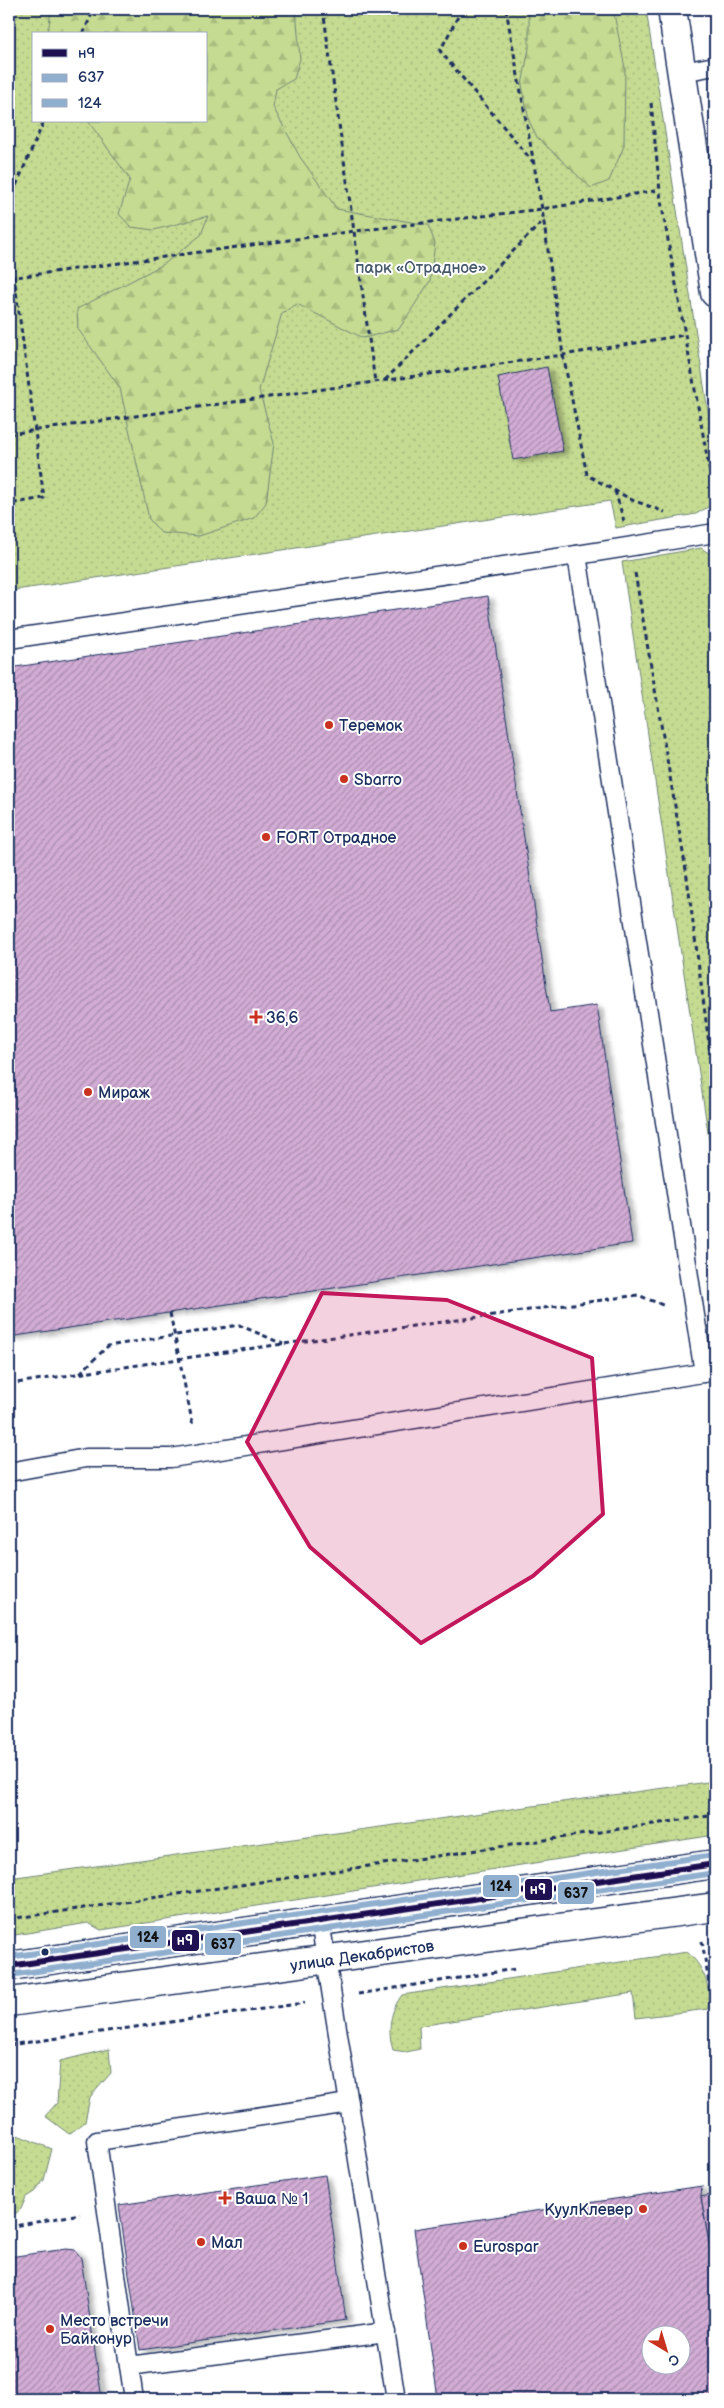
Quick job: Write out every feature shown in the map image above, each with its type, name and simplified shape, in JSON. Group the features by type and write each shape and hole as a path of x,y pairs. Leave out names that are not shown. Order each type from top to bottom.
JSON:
{"main road":[{"path":"672,9 715,293"},
{"path":"9,1966 715,1864"},
{"name":"улица Декабристов","path":"9,2002 715,1907"}],"lane":[{"path":"682,72 715,66"},
{"path":"9,639 715,533"},
{"path":"9,1472 86,1458 171,1458 709,1372 695,1318 577,555"},
{"path":"320,1921 396,2399"},
{"path":"134,2399 96,2141 349,2102"},
{"path":"129,2366 386,2332"}],"path":[{"path":"84,32 94,9"},
{"path":"323,9 375,382"},
{"path":"462,9 440,51 534,164"},
{"path":"506,9 544,220 563,355 587,475 632,500 669,513"},
{"path":"650,94 660,190 682,310 684,335 715,501"},
{"path":"9,202 44,122"},
{"path":"9,278 355,231 542,209 660,190"},
{"path":"385,381 544,220"},
{"path":"9,239 44,498 9,504"},
{"path":"9,434 563,355 684,335"},
{"path":"615,491 631,546 686,870 715,1089"},
{"path":"9,1384 638,1295 695,1318"},
{"path":"170,1313 198,1454"},
{"path":"79,1374 108,1346 239,1325 284,1344"},
{"path":"9,1919 715,1815"},
{"path":"692,1941 709,1938"},
{"path":"702,1939 715,2019"},
{"path":"9,2045 517,1969"},
{"path":"9,2227 106,2210"}],"highlighted area":[{"path":"322,1293 447,1300 592,1358 603,1514 533,1576 421,1643 310,1547 247,1442"}],"green space":[{"name":"парк «Отрадное»","path":"9,9 646,9 715,457 715,503 696,514 616,528 610,501 9,591"},
{"path":"51,9 296,9 300,59 294,79 276,89 273,107 300,157 337,209 428,225 435,243 430,281 399,329 363,338 297,304 282,313 259,390 274,443 266,503 254,518 199,536 161,533 149,519 120,388 78,329 77,309 164,264 201,235 208,216 154,230 131,227 119,214 130,179 89,122 208,122 208,32 48,32"},
{"path":"529,9 613,9 625,68 624,146 609,181 591,188 537,137 529,121 522,85 529,48"},
{"path":"701,548 715,557 715,1179 622,562"},
{"path":"715,1781 715,1835 101,1930 88,1923 9,1936 9,1878"},
{"path":"687,1952 698,1963 705,1978 709,1993 708,2009 636,2018 633,1993 419,2026 420,2049 406,2052 393,2050 390,2035 392,2014 402,1995"},
{"path":"109,2049 111,2073 90,2097 85,2122 69,2134 45,2116 57,2103 60,2061"},
{"path":"15,2134 52,2149 44,2180 34,2192 26,2197 21,2209 9,2219 9,2142"}],"building":[{"path":"547,367 563,451 513,460 498,377"},
{"name":"FORT Отрадное","path":"488,596 550,1012 597,1005 632,1243 9,1337 9,668"},
{"path":"325,2175 346,2320 140,2350 119,2205"},
{"path":"702,2186 701,2197 715,2276 715,2399 438,2399 414,2229"},
{"path":"715,2194 715,2276 701,2197"},
{"name":"Место встречи Байконур","path":"66,2249 75,2250 81,2258 102,2399 9,2399 9,2257"}],"transit line":[{"name":"124","path":"9,1957 714,1855"},
{"name":"н9","path":"9,1966 715,1864"},
{"name":"637","path":"10,1975 715,1873"}],"place":[{"name":"Теремок","path":"329,725"},
{"name":"Sbarro","path":"344,779"},
{"name":"FORT Отрадное","path":"266,837"},
{"name":"36,6","path":"256,1017"},
{"name":"Мираж","path":"88,1092"},
{"name":"Ваша № 1","path":"225,2198"},
{"name":"КуулКлевер","path":"643,2209"},
{"name":"Мал","path":"201,2242"},
{"name":"Eurospar","path":"463,2246"},
{"name":"Место встречи Байконур","path":"50,2329"}]}
